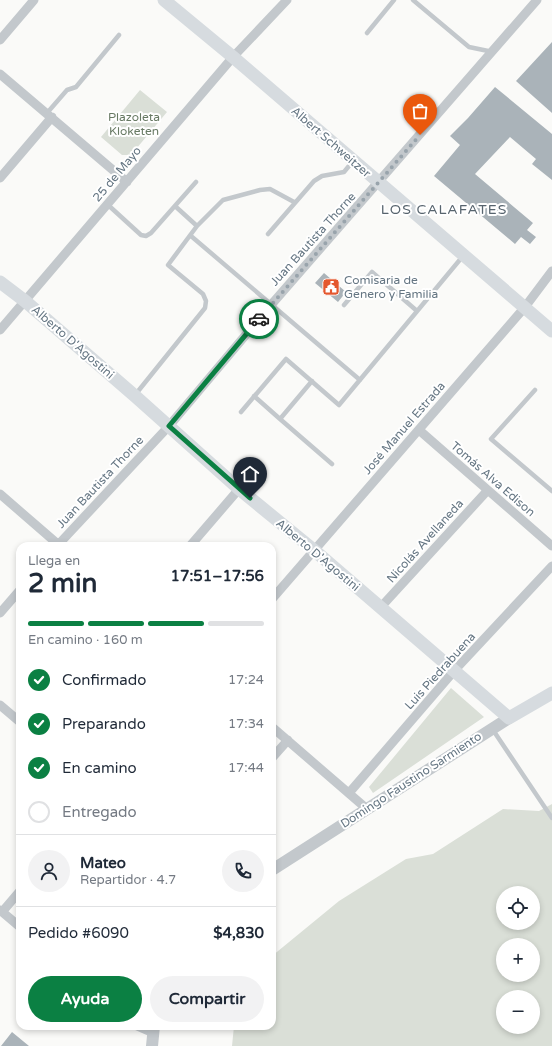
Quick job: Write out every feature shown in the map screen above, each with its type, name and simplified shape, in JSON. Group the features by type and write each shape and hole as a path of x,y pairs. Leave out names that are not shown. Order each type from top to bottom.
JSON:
{"main road":[{"name":"Albert Schweitzer","path":"164,0 233,57 552,331"},
{"name":"Alberto D'Agostini","path":"0,282 25,301 135,396 239,489 314,551 509,718"},
{"name":"Domingo Faustino Sarmiento","path":"509,718 552,692"}],"street":[{"path":"0,40 34,0"},
{"name":"25 de Mayo","path":"0,330 233,57 287,0"},
{"name":"Juan Bautista Thorne","path":"63,542 169,426 271,305 379,183 537,0"},
{"path":"0,74 127,182"},
{"path":"0,178 50,115"},
{"name":"José Manuel Estrada","path":"276,594 525,307 552,271"},
{"name":"Tomás Alva Edison","path":"419,430 487,491 552,546"},
{"path":"193,542 239,489"},
{"name":"Nicolás Avellaneda","path":"380,608 487,491"},
{"path":"0,494 54,542"},
{"name":"Luis Piedrabuena","path":"350,793 454,671 552,566"},
{"path":"0,613 16,595"},
{"path":"0,705 16,719"},
{"name":"Domingo Faustino Sarmiento","path":"276,867 509,718"},
{"path":"276,730 367,809"},
{"path":"276,754 288,740"},
{"path":"16,895 1,912 16,924"},
{"path":"152,1046 154,1030"}],"lane":[{"path":"366,33 394,0"},
{"path":"413,0 469,47 493,52"},
{"path":"50,115 67,90 76,87 119,36"},
{"path":"268,234 294,202 314,181 322,176 344,172 353,161"},
{"path":"107,204 141,235 146,236 151,233 196,182"},
{"path":"135,396 205,308 206,300 203,294 168,265 197,226 223,200 230,197 270,189 294,202"},
{"path":"175,206 197,226"},
{"path":"191,236 360,380"},
{"path":"241,412 286,359 339,406 464,255"},
{"path":"344,305 372,272 417,311"},
{"path":"280,419 312,381"},
{"path":"535,390 491,439 552,491"},
{"path":"254,396 332,464"},
{"path":"492,728 552,818"}],"green space":[{"name":"Plazoleta Kloketen","path":"140,90 167,112 131,155 122,155 101,137"},
{"path":"451,688 484,717 373,793 369,787"},
{"path":"552,804 552,1046 232,1046 234,1030 276,1030 276,953 339,901 406,859 433,854 503,809 539,811"}],"building":[{"path":"552,42 552,113 516,81"},
{"path":"495,87 552,134 552,180 532,164 536,159 510,137 475,174 533,223 527,230 536,237 530,244 521,237 515,244 434,176 460,145 450,136"},
{"name":"Comisaria de Genero y Familia","path":"324,273 346,292 338,302 315,283"},
{"path":"12,1032 29,1046 1,1046"}],"way so far":[{"path":"259,319 420,135"}],"place":[{"name":"Comisaria de Genero y Familia","path":"331,287"}],"district":[{"name":"LOS CALAFATES","path":"444,209"}],"route":[{"path":"250,498 169,426 259,319"}]}
